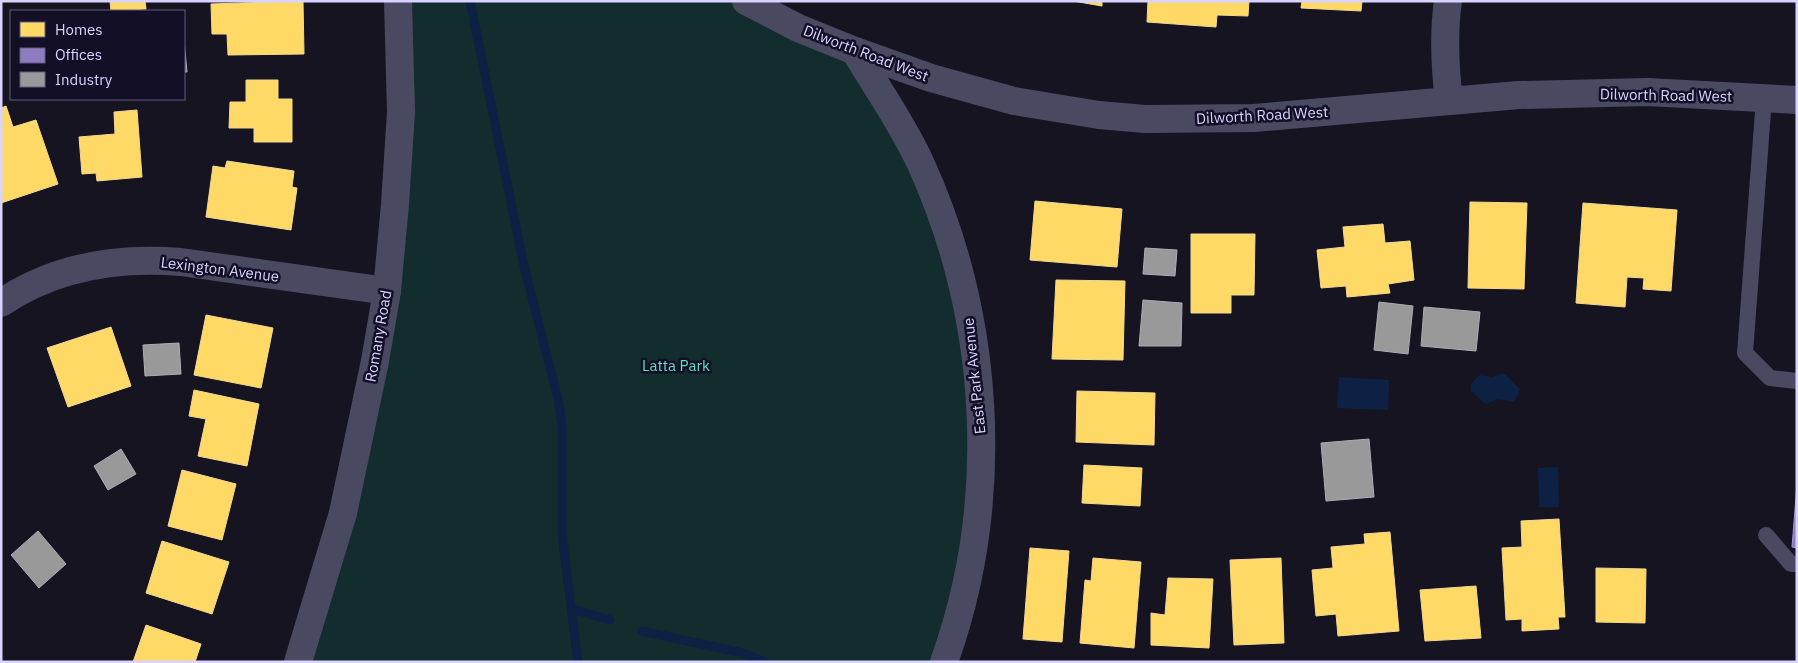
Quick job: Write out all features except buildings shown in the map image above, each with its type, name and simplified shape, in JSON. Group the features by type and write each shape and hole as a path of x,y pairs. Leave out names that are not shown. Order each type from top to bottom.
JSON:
{"street":[{"name":"Romany Road","path":"298,662 343,513 375,361 386,291 395,204 401,112 398,1"},
{"name":"Dilworth Road West","path":"746,1 798,28 931,78 1014,101 1099,115 1145,119 1254,118 1519,95 1647,92 1797,100"},
{"path":"1448,1 1444,65 1448,101"},
{"name":"East Park Avenue","path":"855,51 904,130 920,162 947,230 958,266 974,338 981,411 981,484 972,557 961,606 944,662"},
{"name":"Lexington Avenue","path":"1,303 37,282 82,268 105,263 156,260 386,291"}],"lane":[{"path":"1764,98 1745,353 1770,378 1797,381"},
{"path":"1766,535 1791,564 1797,564"}],"green space":[{"name":"Latta Park","path":"398,1 746,1 855,51 920,162 981,411 944,662 298,662 375,361"}],"water":[{"path":"1505,374 1520,389 1514,402 1498,399 1486,404 1471,391 1471,384 1479,375 1492,377"},
{"path":"1339,377 1389,380 1388,410 1337,408"},
{"path":"1558,467 1559,507 1539,507 1538,468"}],"waterway":[{"path":"470,1 524,266 558,399 562,424 562,534 578,662"},
{"path":"572,609 610,620"},
{"path":"642,631 743,653 765,662"}]}
